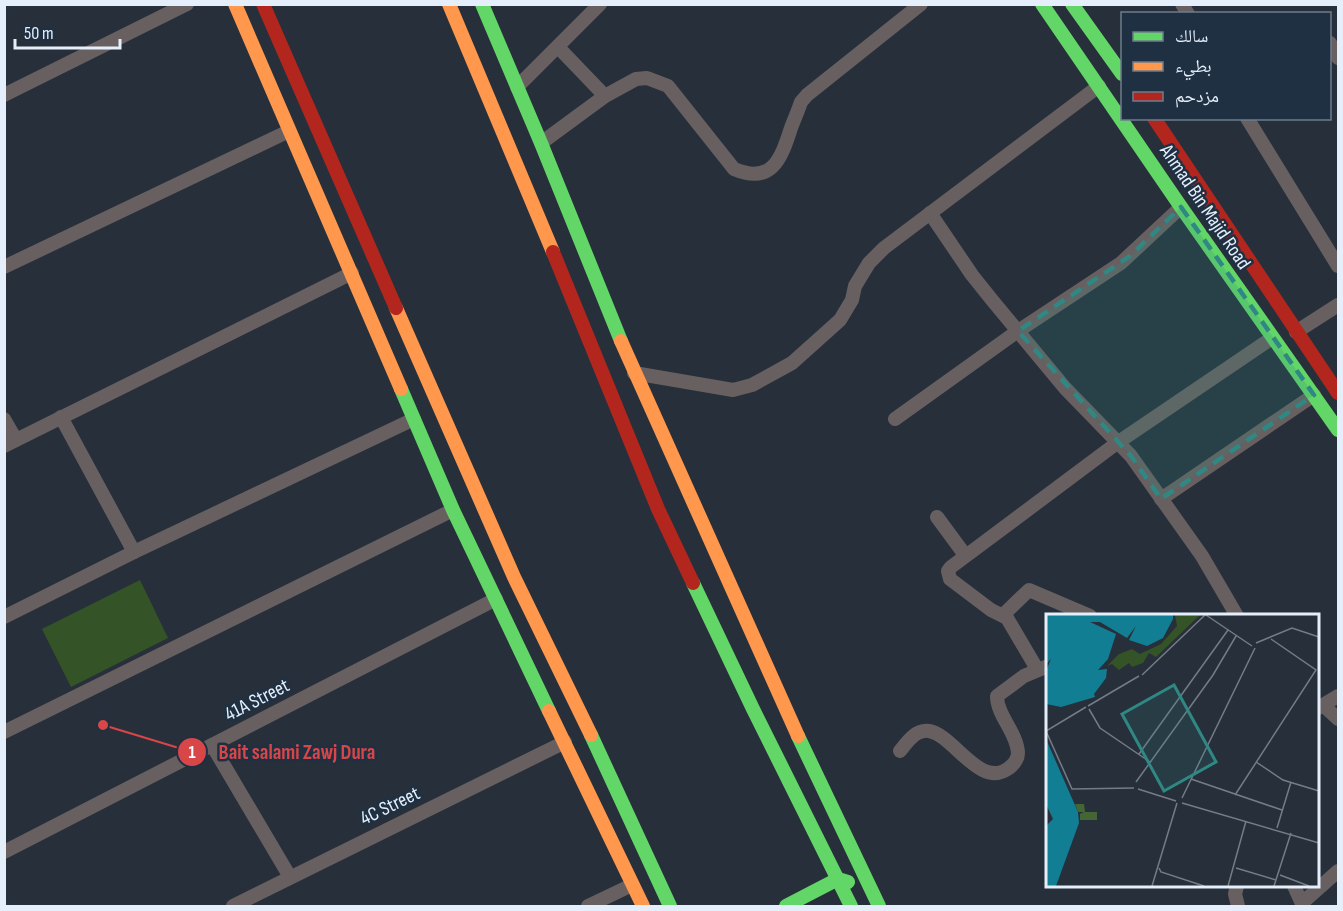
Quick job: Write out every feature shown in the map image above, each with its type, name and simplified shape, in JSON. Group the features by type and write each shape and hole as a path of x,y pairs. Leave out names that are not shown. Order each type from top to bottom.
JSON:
{"street":[{"path":"4,95 187,4"},
{"path":"235,4 453,510 643,906"},
{"path":"263,4 513,577 601,755 670,906"},
{"path":"449,4 658,509 851,906"},
{"path":"482,4 542,143 634,373 785,709 879,906"},
{"path":"518,87 600,4"},
{"path":"542,143 605,96 636,79 647,78 668,86 734,169 745,173 765,172 773,168 780,157 801,102 807,95 921,4"},
{"name":"Ahmad Bin Majid Road","path":"1042,4 1121,120"},
{"path":"1072,4 1121,74"},
{"path":"558,47 605,96"},
{"path":"634,373 733,390 752,385 792,363 840,320 869,262 884,248 1098,86"},
{"name":"Ahmad Bin Majid Road","path":"1121,120 1338,430"},
{"name":"Ahmad Bin Majid Road","path":"1159,120 1338,393"},
{"path":"1248,120 1338,266"},
{"path":"7,261 289,131"},
{"path":"895,419 1018,331 1121,263 1181,207"},
{"path":"930,213 972,275 1065,388 1131,456 1202,556 1236,614"},
{"path":"4,419 10,443 352,273"},
{"path":"1296,332 1338,305"},
{"path":"900,751 915,734 928,730 938,734 982,769 1003,772 1017,760 1016,745 998,704 997,696 1003,690 1042,668 1012,624 1003,615 991,610 950,579 948,571 965,555 1117,443 1272,338"},
{"path":"1161,500 1314,395"},
{"path":"61,417 134,552"},
{"path":"4,617 134,552 414,419"},
{"path":"4,732 453,510"},
{"path":"937,517 965,555"},
{"path":"1003,615 1029,590 1088,614"},
{"name":"41A Street","path":"4,852 496,599"},
{"path":"1338,696 1320,707 1338,719"},
{"name":"4C Street","path":"233,906 565,742"},
{"path":"212,745 290,877"},
{"path":"609,834 615,832 620,835 645,888 653,893 663,890"},
{"path":"1295,887 1302,905 1338,871"},
{"path":"786,906 838,879 854,884 870,906"},
{"path":"588,906 632,885"},
{"path":"1237,887 1235,894 1238,906"}],"highlighted area":[{"path":"1181,207 1314,395 1161,499 1131,456 1018,331 1130,256"}],"green space":[{"path":"140,580 168,638 71,687 42,629"}],"traffic: fast":[{"path":"482,4 621,341"},
{"path":"1042,4 1121,119"},
{"path":"1072,4 1121,73"},
{"path":"1121,120 1338,430"},
{"path":"401,389 453,510 549,711"},
{"path":"693,583 851,906"},
{"path":"591,735 670,906"},
{"path":"798,736 879,906"},
{"path":"786,906 838,879 848,882"}],"traffic: slow":[{"path":"235,4 401,389"},
{"path":"449,4 553,252"},
{"path":"396,308 514,577 591,735"},
{"path":"621,341 798,736"},
{"path":"549,711 643,906"}],"traffic: jam":[{"path":"263,4 396,308"},
{"path":"1155,120 1338,393"},
{"path":"553,252 658,509 693,583"}],"place":[{"name":"Bait salami Zawj Dura","path":"103,725"}]}
